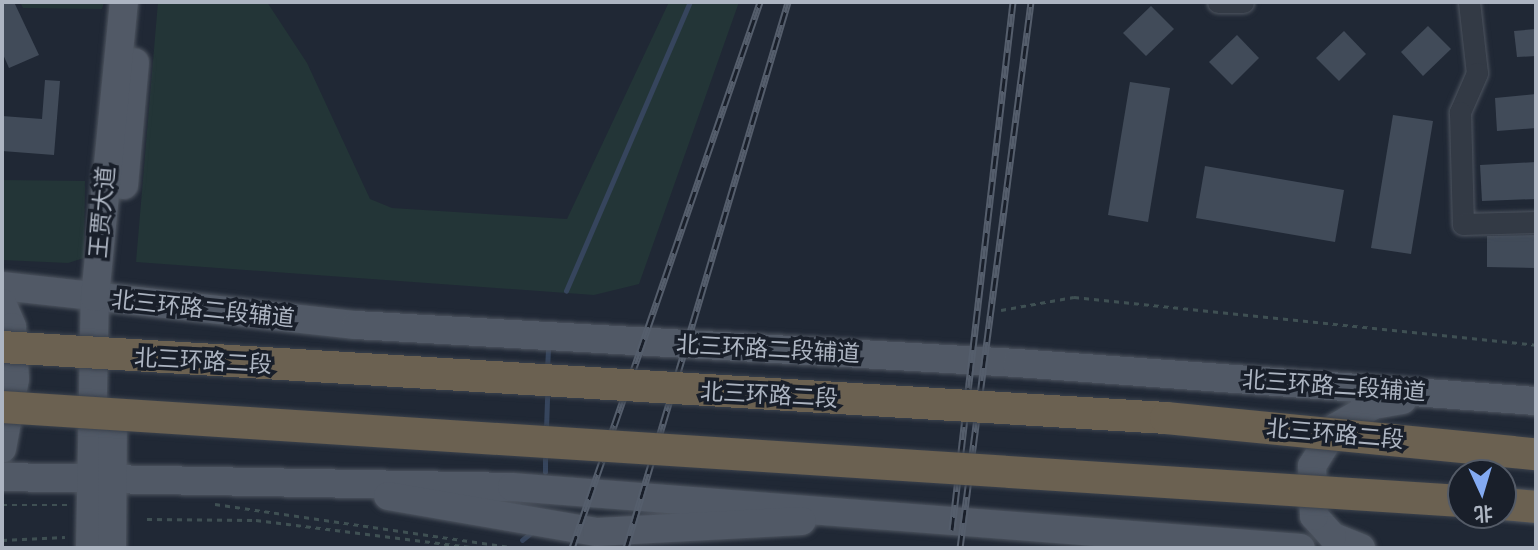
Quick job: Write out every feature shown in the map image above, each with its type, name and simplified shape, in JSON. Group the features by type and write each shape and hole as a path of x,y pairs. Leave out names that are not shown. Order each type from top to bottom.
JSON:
{"highway":[{"name":"北三环路二段","path":"2,347 1166,418 1536,454"},
{"path":"2,407 155,419 1149,477 1447,500"},
{"path":"2,422 155,419"},
{"path":"1517,505 1536,507"}],"main road":[{"name":"王贾大道","path":"112,548 99,488 105,298 124,2"},
{"name":"王贾大道","path":"105,298 141,2"},
{"name":"北三环路二段辅道","path":"2,286 561,340 823,350 1536,401"},
{"path":"2,303 12,327 15,379 2,449"},
{"path":"1361,548 1332,536 1314,516 1312,466 1336,427 1374,405 1441,394"},
{"path":"2,477 99,488 310,480 733,500 867,516 1301,548"},
{"path":"310,480 597,532 867,516"},
{"name":"王贾大道","path":"77,543 99,488"}],"street":[{"path":"1218,2 1242,2"},
{"path":"1469,2 1478,73 1460,112 1463,224 1536,222"}],"path":[{"path":"1001,310 1074,297 1536,345"},
{"path":"2,505 99,488"},
{"path":"214,503 516,548"},
{"path":"147,519 256,520 478,548"},
{"path":"2,540 77,543"}],"shaded area":[{"path":"20,2 104,2 102,9 23,8"},
{"path":"158,2 267,2 307,63 370,199 392,208 567,219 669,2 739,2 639,284 594,295 136,262"},
{"path":"2,180 85,181 84,258 68,263 2,260"}],"building":[{"path":"2,2 14,2 39,55 9,68 2,52"},
{"path":"1151,6 1174,29 1146,56 1123,33"},
{"path":"1428,26 1451,49 1423,76 1401,52"},
{"path":"1536,29 1536,56 1517,57 1514,31"},
{"path":"1344,31 1366,54 1339,81 1316,58"},
{"path":"1237,35 1259,58 1232,85 1209,62"},
{"path":"45,80 60,81 54,155 2,151 2,116 42,119"},
{"path":"1130,82 1170,88 1148,222 1108,215"},
{"path":"1536,94 1536,128 1497,131 1495,98"},
{"path":"1393,115 1433,121 1411,254 1371,248"},
{"path":"1536,162 1536,199 1482,201 1480,165"},
{"path":"1205,166 1344,190 1335,242 1196,218"},
{"path":"1536,235 1536,268 1487,267 1487,236"}],"waterway":[{"path":"566,291 690,2"},
{"path":"547,369 548,348"},
{"path":"546,429 547,392"},
{"path":"545,452 545,472"},
{"path":"522,540 531,533"}],"railway":[{"path":"572,548 760,2"},
{"path":"626,548 788,2"},
{"path":"952,530 1013,2"},
{"path":"960,548 1031,2"}]}
